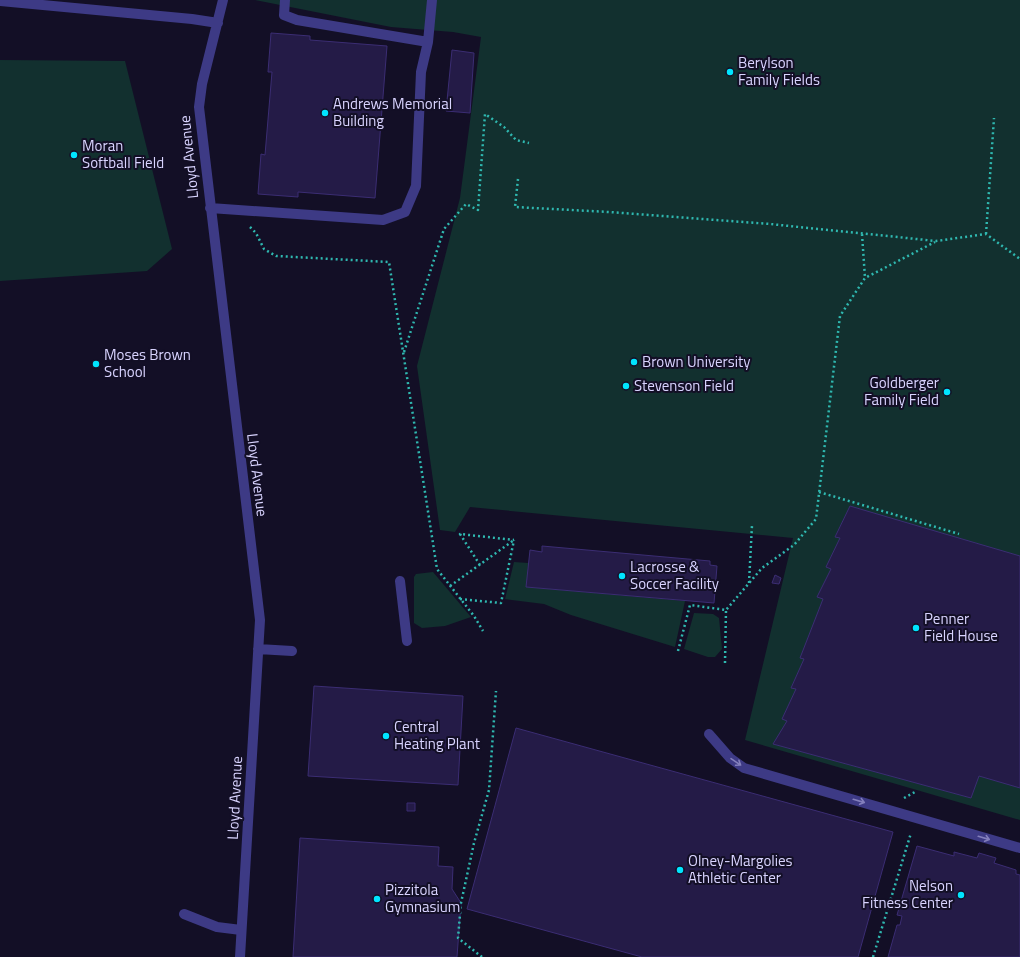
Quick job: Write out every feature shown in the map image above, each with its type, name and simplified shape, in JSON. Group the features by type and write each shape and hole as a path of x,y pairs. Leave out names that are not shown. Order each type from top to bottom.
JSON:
{"street":[{"name":"Lloyd Avenue","path":"223,0 202,84 199,107 260,620 249,829 240,957"},
{"path":"286,0 284,15 297,20 428,42"},
{"path":"210,208 383,220 405,212 416,186 422,72 428,42 432,0"},
{"path":"0,1 192,19 218,23"},
{"path":"400,581 407,640"},
{"path":"258,649 292,651"},
{"path":"709,734 730,758 744,768 1020,848"},
{"path":"184,914 217,927 241,930"}],"path":[{"path":"403,354 444,229 466,204 478,210 485,114 504,127 516,140 528,143"},
{"path":"986,234 994,118"},
{"path":"518,179 515,207 770,224 936,241 986,234 1020,259"},
{"path":"247,224 256,234 264,249 276,256 389,262 437,569 483,631"},
{"path":"862,234 864,278"},
{"path":"725,663 726,610 762,568 794,544 816,519 840,316 864,278 936,241"},
{"path":"819,492 959,534"},
{"path":"749,584 752,526"},
{"path":"480,565 460,534 514,540"},
{"path":"450,586 514,540"},
{"path":"460,599 501,602 514,540"},
{"path":"678,651 690,605 726,610"},
{"path":"482,957 458,938 461,903 474,843 489,790 496,691"},
{"path":"902,800 915,792"},
{"path":"873,957 911,833"}],"green space":[{"path":"255,0 1020,0 1020,820 745,740 793,538 470,507 455,532 440,530 417,366 460,198 481,37 453,32 391,27"},
{"name":"Moran Softball Field","path":"0,60 125,61 172,249 147,271 0,281"},
{"path":"514,562 528,563 527,587 685,601 675,647 571,615 544,604 505,599"},
{"path":"433,572 471,617 445,626 422,628 414,623 414,577 416,574"},
{"path":"694,613 713,614 719,618 722,649 715,657 708,657 684,649"}],"building":[{"name":"Andrews Memorial Building","path":"271,33 310,36 310,40 387,46 375,198 298,192 298,197 258,194 261,154 265,155 272,72 268,72"},
{"path":"452,50 474,53 470,113 446,111"},
{"name":"Penner Field House","path":"850,506 1020,556 1020,788 979,776 971,798 773,744 787,721 782,719 796,689 791,688 804,659 800,658 823,599 817,597 831,569 826,567 840,538 835,537"},
{"name":"Lacrosse & Soccer Facility","path":"542,546 710,561 710,565 717,566 714,603 526,587 530,550 542,552"},
{"path":"775,575 781,578 779,584 772,583"},
{"name":"Central Heating Plant","path":"314,686 463,696 458,785 308,776"},
{"name":"Olney-Margolies Athletic Center","path":"516,728 893,832 858,957 642,957 467,909"},
{"path":"407,803 415,803 415,811 407,811"},
{"name":"Pizzitola Gymnasium","path":"300,838 439,847 438,866 453,867 452,889 461,903 457,957 293,957"},
{"name":"Nelson Fitness Center","path":"917,846 954,856 954,852 977,858 979,853 996,858 994,863 1016,870 1016,874 1020,875 1020,957 888,957 897,925 900,925 902,916 897,915"}],"place":[{"name":"Berylson Family Fields","path":"730,72"},
{"name":"Andrews Memorial Building","path":"325,113"},
{"name":"Moran Softball Field","path":"74,155"},
{"name":"Brown University","path":"634,362"},
{"name":"Moses Brown School","path":"96,364"},
{"name":"Stevenson Field","path":"626,386"},
{"name":"Goldberger Family Field","path":"947,392"},
{"name":"Lacrosse & Soccer Facility","path":"622,576"},
{"name":"Penner Field House","path":"916,628"},
{"name":"Central Heating Plant","path":"386,736"},
{"name":"Olney-Margolies Athletic Center","path":"680,870"},
{"name":"Nelson Fitness Center","path":"961,895"},
{"name":"Pizzitola Gymnasium","path":"377,899"}]}
